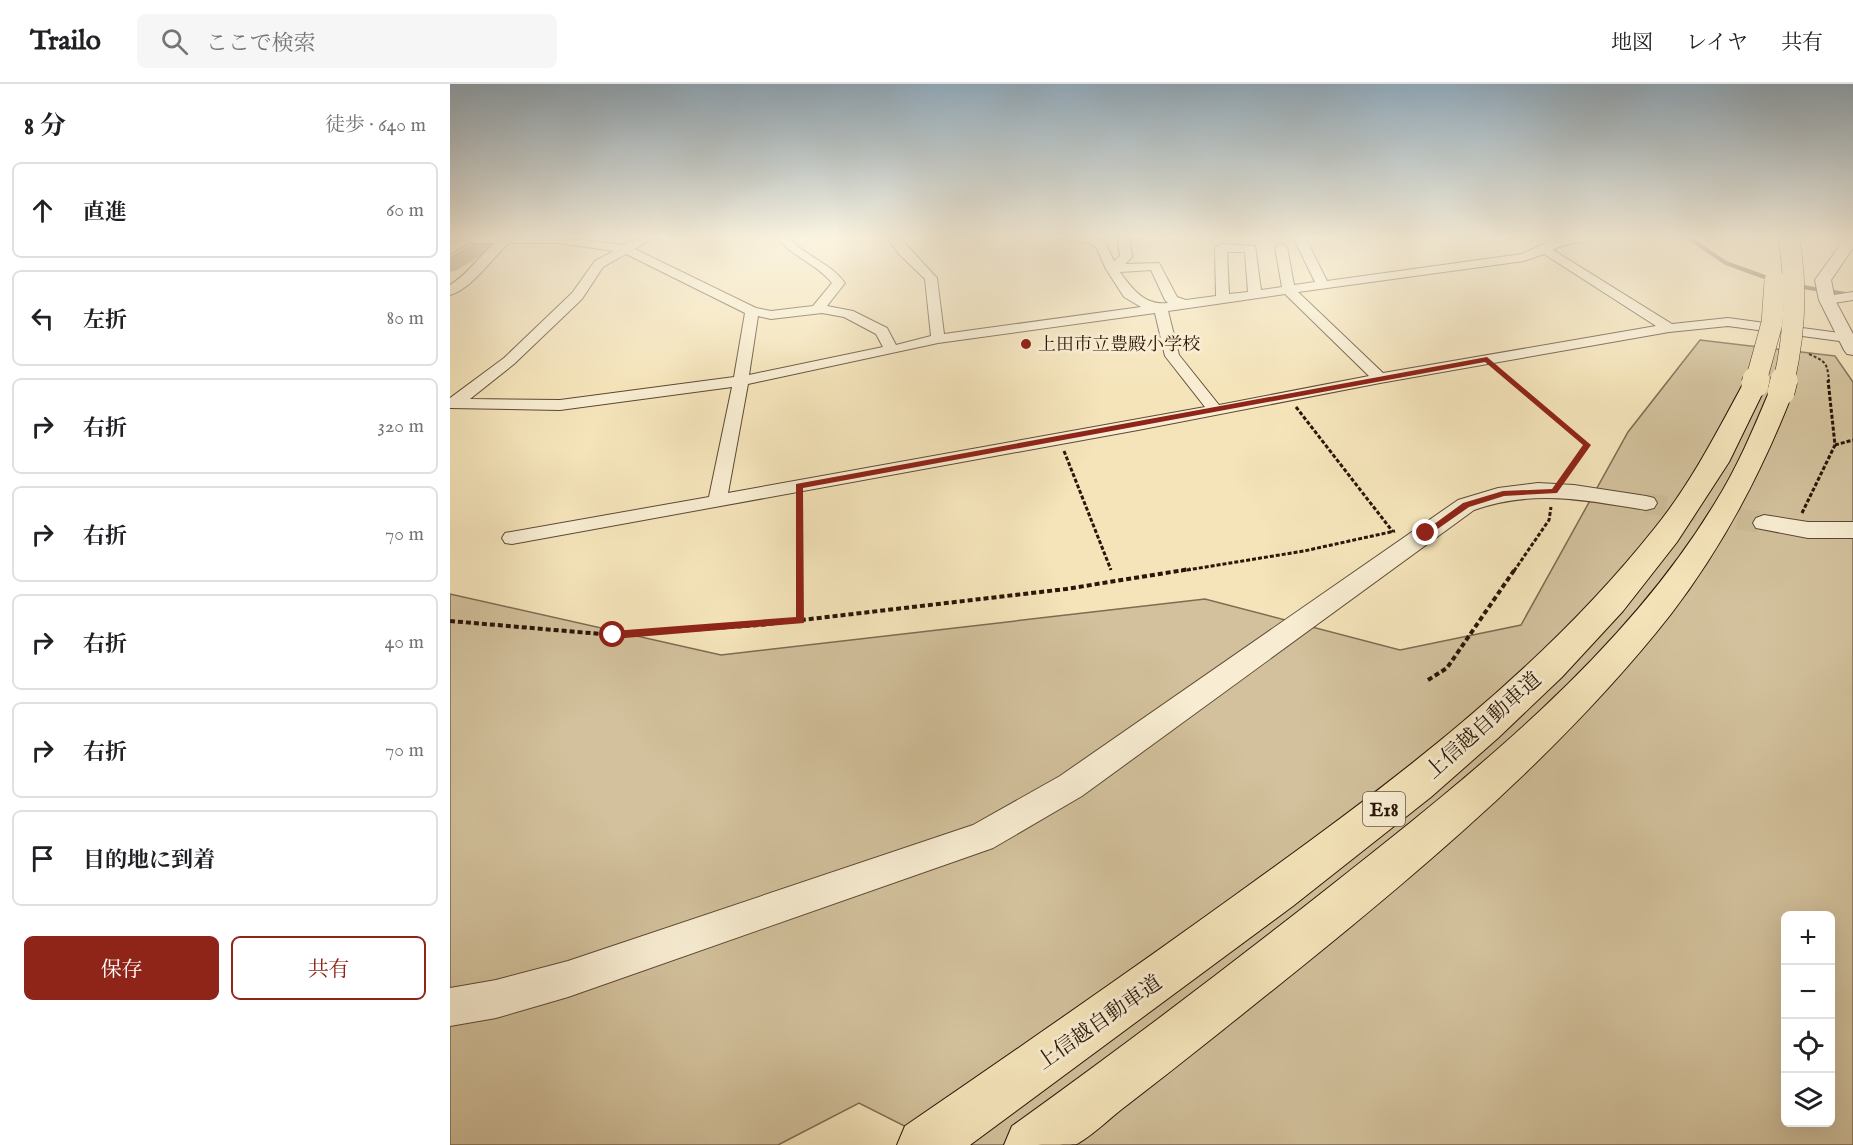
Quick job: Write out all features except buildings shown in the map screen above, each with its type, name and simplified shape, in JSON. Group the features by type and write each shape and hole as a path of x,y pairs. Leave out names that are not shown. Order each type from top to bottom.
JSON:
{"highway":[{"name":"上信越自動車道","path":"1031,1145 1350,899 1506,764 1596,676 1691,564 1726,512 1768,429 1769,334 1775,286"},
{"name":"上信越自動車道","path":"924,1145 1180,964 1294,879 1416,785 1495,717 1560,656 1657,549 1694,499 1719,458 1768,388 1791,350 1796,299 1795,286"}],"street":[{"path":"452,403 509,361 568,304 582,286"},
{"path":"700,286 752,311 771,315 817,310 848,314 882,331 892,350"},
{"path":"817,310 837,286"},
{"path":"932,286 938,339"},
{"path":"1124,286 1130,294 1158,309 1172,356 1215,410"},
{"path":"1165,286 1172,300 1186,305"},
{"path":"1222,286 1223,299"},
{"path":"1254,286 1255,295"},
{"path":"1288,286 1289,291 1380,378"},
{"path":"452,403 560,405 741,381 938,339 1326,286"},
{"path":"1601,286 1669,328"},
{"path":"1824,286 1827,300 1850,344"},
{"path":"1827,300 1853,296"},
{"path":"717,501 741,381 752,311"},
{"path":"512,538 1288,397 1380,378 1669,328 1728,322 1850,344"},
{"path":"450,1007 496,999 568,979 982,837 1071,786 1466,505 1503,493 1554,491 1646,503"},
{"path":"1764,523 1809,530 1853,530"}],"path":[{"path":"1428,680 1447,668 1549,520 1554,491 1587,445 1487,359"},
{"path":"450,621 613,635 801,620 1066,589 1304,551 1393,532 1288,397"},
{"path":"1060,439 1111,570"},
{"path":"1802,514 1835,445 1853,440"},
{"path":"799,486 801,620"}],"shaded area":[{"path":"1700,340 1835,356 1853,382 1853,1145 942,1145 859,1103 778,1145 450,1145 450,594 721,655 1205,599 1400,650 1521,625 1628,432"}],"waterway":[{"path":"1797,286 1852,295"}],"tunnel":[{"path":"1646,503 1764,523"}],"place":[{"name":"上田市立豊殿小学校","path":"1026,344"}],"route":[{"path":"613,635 801,620 799,486 1487,359 1587,445 1554,491 1503,493 1466,505 1426,533"}]}
